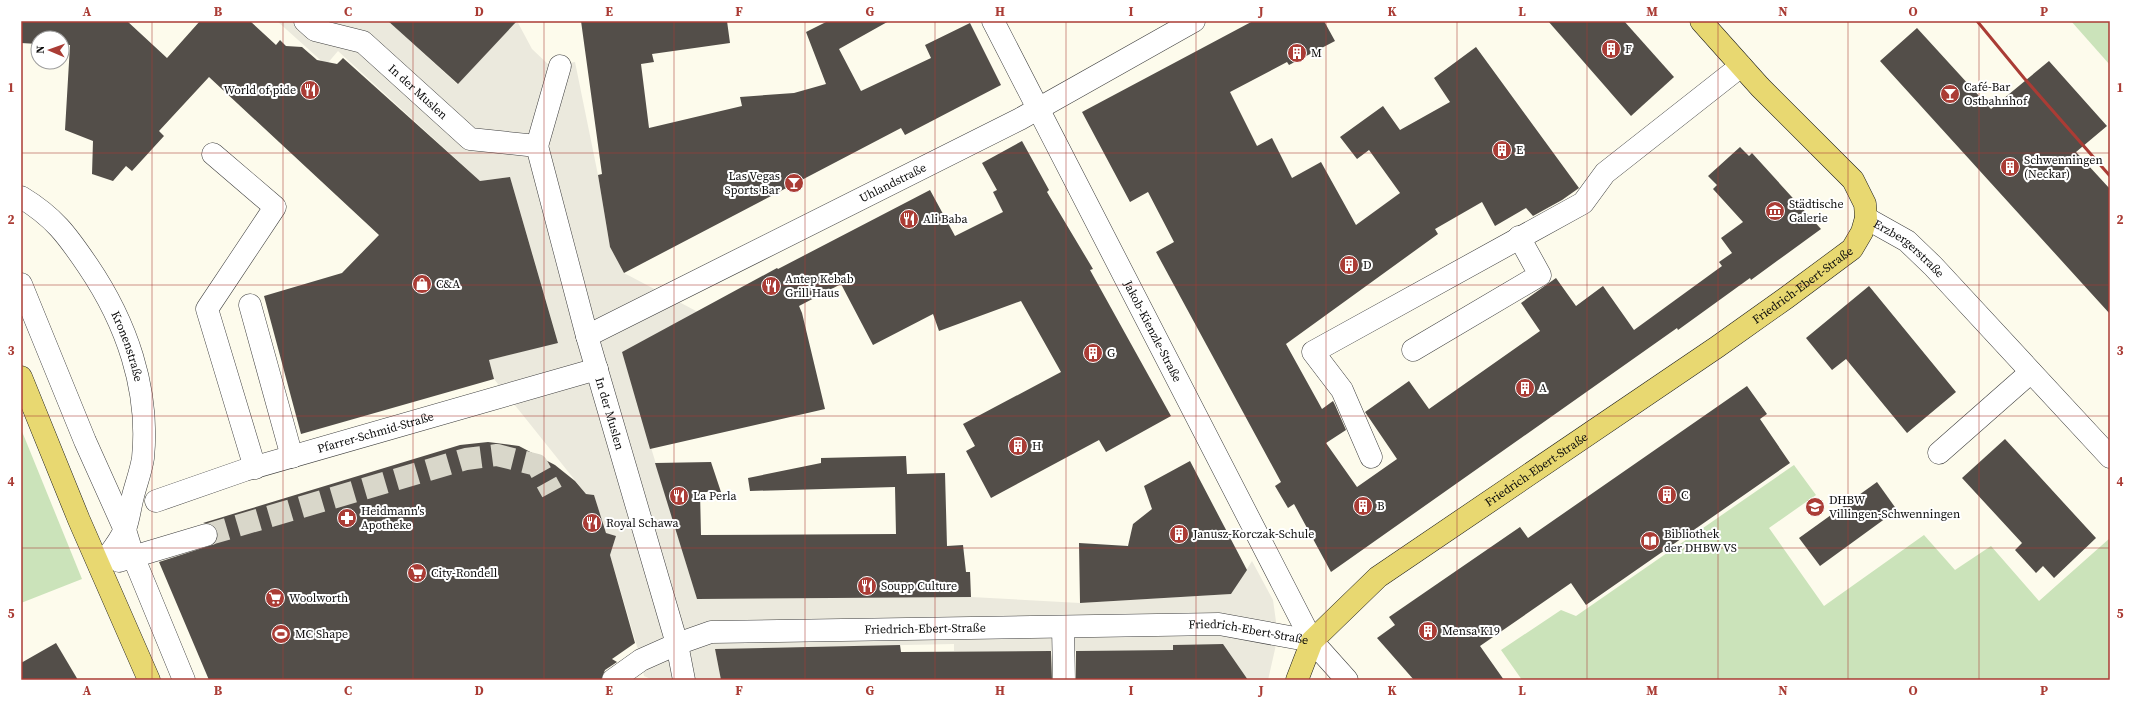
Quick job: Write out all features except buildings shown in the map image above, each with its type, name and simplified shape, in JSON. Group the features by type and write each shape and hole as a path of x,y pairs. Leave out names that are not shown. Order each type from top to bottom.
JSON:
{"main road":[{"name":"Erzbergerstraße","path":"1701,21 1760,87 1853,180 1865,204 1866,218"},
{"name":"Friedrich-Ebert-Straße","path":"1312,641 1378,577 1717,347 1852,249 1862,232 1866,218"},
{"path":"21,377 79,520 149,680"},
{"path":"1297,680 1312,641"}],"street":[{"name":"In der Muslen","path":"305,21 315,30 363,42 470,139 537,146 597,369 677,644 684,680"},
{"name":"Jakob-Kienzle-Straße","path":"993,21 1312,641 1347,680"},
{"name":"Uhlandstraße","path":"588,336 1039,108 1194,21"},
{"path":"537,146 560,66"},
{"path":"1371,457 1342,390 1313,352 1583,203 1605,173 1741,66"},
{"path":"213,154 275,207 207,309 255,468"},
{"name":"Kronenstraße","path":"21,197 36,206 62,229 106,293 122,324 134,360 140,397 144,440 142,460 125,530 100,567"},
{"name":"Erzbergerstraße","path":"1866,218 1907,241 1989,324 2031,372 2110,457"},
{"path":"1413,350 1540,275 1519,237"},
{"path":"21,284 85,441 125,530 133,556 184,680"},
{"path":"250,305 292,457"},
{"name":"Pfarrer-Schmid-Straße","path":"156,501 255,468 597,369"},
{"path":"1939,453 2031,372"},
{"path":"100,567 206,535"},
{"name":"Friedrich-Ebert-Straße","path":"613,680 642,660 677,644 711,632 1219,624 1312,641"},
{"path":"1063,627 1064,680"}],"green space":[{"path":"2071,21 2110,21 2110,65"},
{"path":"21,429 82,579 21,603"},
{"path":"1794,465 1816,495 1769,528 1824,606 1924,535 1955,570 1991,546 2039,601 2110,538 2110,680 1522,680 1501,650 1561,610 1576,616"}],"shaded area":[{"path":"277,21 388,21 457,84 517,21 532,49 550,66 575,62 598,175 610,247 624,273 698,312 622,352 697,599 971,597 1080,603 1231,594 1252,561 1273,600 1278,636 1268,680 1248,680 1222,644 1173,645 1173,650 954,651 954,644 715,649 721,680 653,680 644,676 641,660 610,555 616,536 606,533 594,495 586,494 494,379 489,360 558,342 510,177 480,181 338,51 326,65"}],"tunnel":[{"path":"206,535 466,459 497,455 537,465 552,492"}],"railway":[{"path":"1977,21 2024,78 2110,176"}],"place":[{"name":"F","path":"1611,49"},
{"name":"M","path":"1297,53"},
{"name":"World of pide","path":"310,90"},
{"name":"Café-Bar Ostbahnhof","path":"1950,94"},
{"name":"E","path":"1502,150"},
{"name":"Schwenningen (Neckar)","path":"2010,167"},
{"name":"Las Vegas Sports Bar","path":"794,183"},
{"name":"Städtische Galerie","path":"1775,211"},
{"name":"Ali Baba","path":"909,219"},
{"name":"D","path":"1349,265"},
{"name":"C&A","path":"422,284"},
{"name":"Antep Kebab Grill Haus","path":"771,286"},
{"name":"G","path":"1093,353"},
{"name":"A","path":"1525,388"},
{"name":"H","path":"1018,446"},
{"name":"C","path":"1667,495"},
{"name":"La Perla","path":"679,496"},
{"name":"B","path":"1363,506"},
{"name":"DHBW Villingen-Schwenningen","path":"1815,507"},
{"name":"Heidmann's Apotheke","path":"347,518"},
{"name":"Royal Schawa","path":"592,523"},
{"name":"Janusz-Korczak-Schule","path":"1179,534"},
{"name":"Bibliothek der DHBW VS","path":"1650,541"},
{"name":"City-Rondell","path":"417,573"},
{"name":"Soupp Culture","path":"867,586"},
{"name":"Woolworth","path":"275,598"},
{"name":"Mensa K19","path":"1428,631"},
{"name":"MC Shape","path":"281,634"}]}
